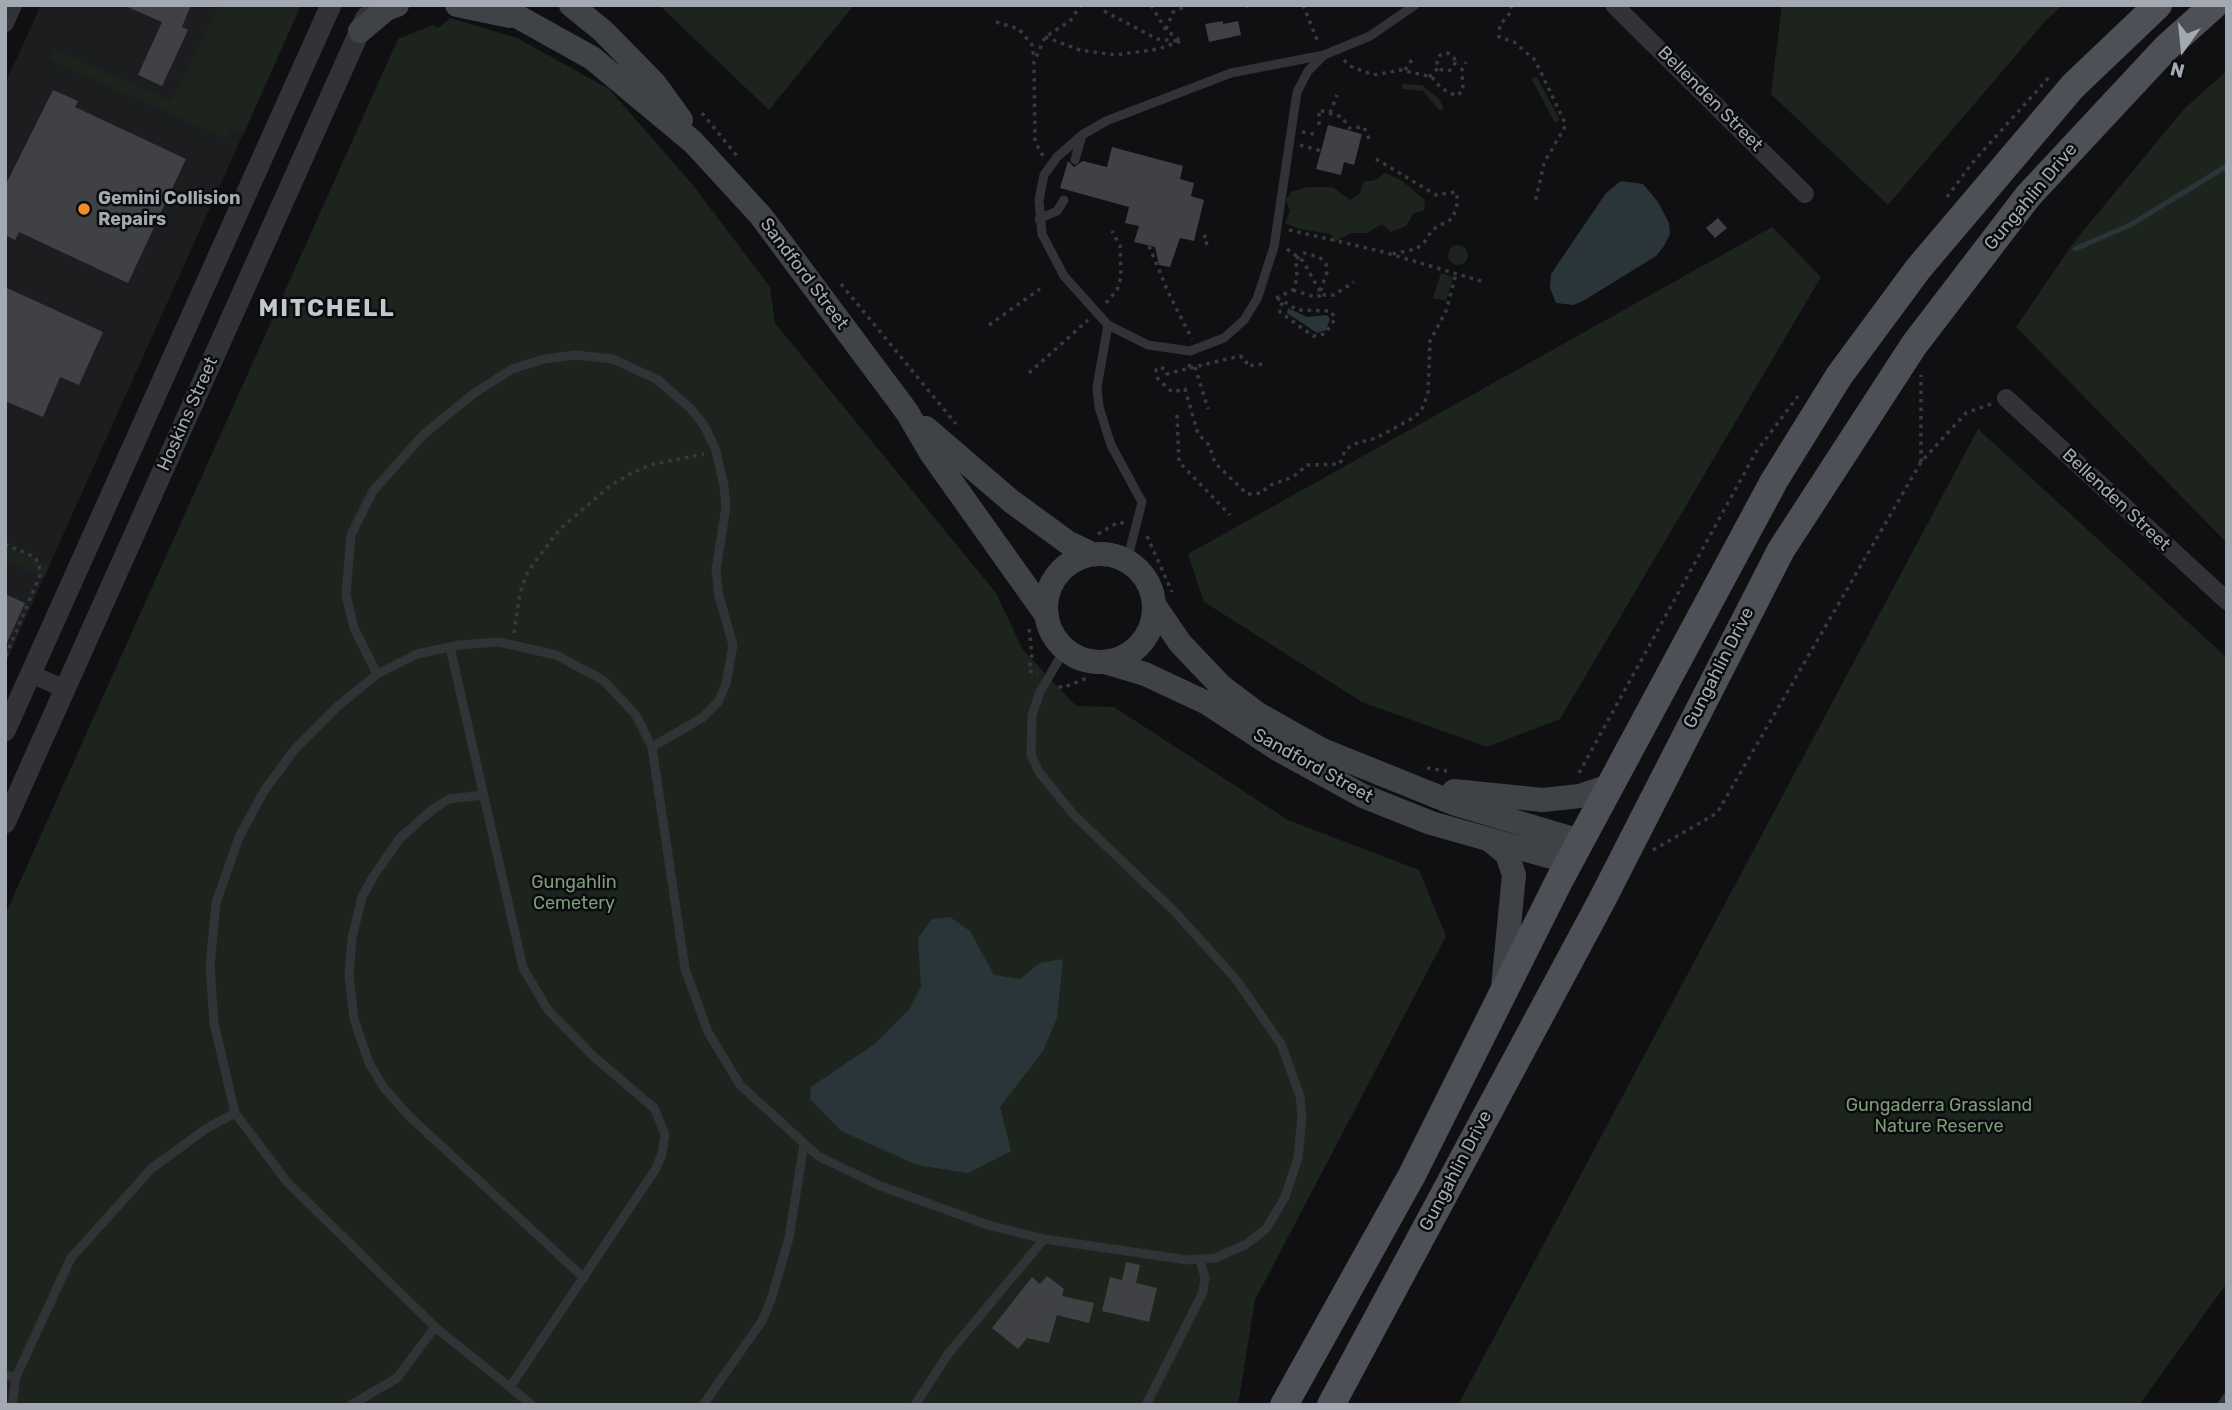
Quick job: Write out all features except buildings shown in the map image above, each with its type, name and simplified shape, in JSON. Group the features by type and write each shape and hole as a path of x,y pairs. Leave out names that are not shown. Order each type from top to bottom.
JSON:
{"main road":[{"path":"360,31 386,9 397,5"},
{"path":"457,5 528,20"},
{"name":"Sandford Street","path":"497,5 592,58 693,142 761,216 906,412 1037,621"},
{"name":"Sandford Street","path":"571,5 603,31 654,84 693,142"},
{"name":"Gungahlin Drive","path":"1284,1405 1412,1175 1574,851 1774,481 1839,376 1918,269 2073,86 2158,5"},
{"name":"Gungahlin Drive","path":"1331,1405 1618,868 1763,581 1914,345 2028,195 2166,48 2214,5"},
{"name":"Sandford Street","path":"906,412 1011,501 1068,542 1092,554"},
{"path":"1092,554 1110,554 1127,561 1165,601 1141,644 1131,653 1100,669 1065,649 1037,621 1056,576 1066,566 1092,554"},
{"name":"Sandford Street","path":"1165,601 1195,660 1230,693 1258,714 1371,772 1574,851"},
{"name":"Sandford Street","path":"1100,669 1144,674 1207,703 1279,750 1354,792 1431,822 1488,840 1574,851"},
{"path":"1371,772 1429,787 1520,800 1569,798 1610,786"},
{"path":"1488,840 1507,854 1514,875 1502,998"},
{"path":"1574,851 1618,868"}],"street":[{"path":"5,23 13,5"},
{"name":"Hoskins Street","path":"5,731 331,5"},
{"name":"Hoskins Street","path":"5,823 372,5"},
{"name":"Bellenden Street","path":"1614,5 1805,194"},
{"name":"Bellenden Street","path":"2006,398 2227,601"},
{"path":"31,674 65,688"}],"lane":[{"path":"1324,55 1308,71 1297,92 1275,247 1257,299 1235,330 1194,351 1148,345 1108,325 1064,276 1046,246 1039,219 1039,200 1044,175 1052,164 1082,135 1106,121 1231,73 1324,55 1370,36 1415,5"},
{"path":"1074,160 1082,135"},
{"path":"1039,219 1058,211 1064,200"},
{"path":"1108,325 1097,387 1099,407 1111,445 1142,502 1127,561"},
{"path":"377,674 354,628 346,595 351,535 373,491 423,435 473,394 512,369 544,359 575,355 613,359 639,369 677,395 705,427 716,452 726,507 716,570 719,596 733,645 731,666 718,702 702,718 652,747"},
{"path":"532,1405 435,1327 287,1182 235,1113 214,1023 210,965 216,903 239,837 264,790 295,749 337,707 377,674 417,654 450,647 499,642 556,655 603,680 636,715 652,747 685,969 708,1032 740,1084 818,1156 878,1185 988,1225 1044,1239 1200,1261 1245,1245 1266,1229 1284,1197 1298,1158 1302,1117 1300,1096 1281,1044 1235,978 1174,911 1073,814 1039,772 1031,755 1031,715 1065,649"},
{"path":"450,647 523,968 535,991 569,1034 646,1100 663,1123 665,1141 655,1170 510,1387"},
{"path":"484,795 449,799 432,810 400,838 373,877 362,897 352,938 349,976 354,1018 369,1063 401,1107 584,1278"},
{"path":"12,1405 16,1377 71,1258 152,1168 207,1128 235,1113"},
{"path":"703,1405 762,1321 771,1300 789,1238 804,1144"},
{"path":"915,1405 948,1354 1044,1239"},
{"path":"1146,1405 1203,1292 1205,1277 1200,1261"},
{"path":"351,1405 397,1378 435,1327"},
{"path":"5,1375 16,1377"},
{"path":"2221,1405 2227,1397"}],"path":[{"path":"1034,61 1045,37 1070,21 1081,5"},
{"path":"1151,5 1166,30 1181,41"},
{"path":"1166,30 1170,16 1176,8 1189,5"},
{"path":"1303,5 1324,55"},
{"path":"1511,5 1511,12 1500,25 1499,37 1514,42 1535,60 1566,125 1544,163 1535,203"},
{"path":"1104,11 1157,39 1181,41"},
{"path":"996,22 1012,25 1023,34 1031,46 1034,61 1035,142 1038,151 1052,164"},
{"path":"1045,37 1080,50 1115,55 1158,49 1181,41"},
{"path":"1336,50 1350,66 1373,75 1405,70 1417,76 1429,77 1456,96 1463,91 1462,69 1466,62"},
{"path":"1454,65 1445,71 1439,67 1437,60 1443,54 1451,55 1454,65 1462,69"},
{"path":"1405,70 1413,58"},
{"path":"1429,77 1439,67"},
{"path":"1329,113 1337,95"},
{"path":"1319,125 1319,110 1342,117 1349,128 1364,127 1369,139"},
{"path":"1376,159 1436,195 1456,192 1458,201 1453,218 1432,230 1424,243 1416,249 1390,255"},
{"path":"1277,227 1481,281"},
{"path":"1203,236 1208,237 1206,249"},
{"path":"1275,247 1286,249 1307,266 1321,293"},
{"path":"1293,289 1298,258 1304,253 1313,254 1326,264 1321,293"},
{"path":"1191,414 1198,434 1209,445 1212,459 1247,494 1262,493 1268,486 1293,477 1307,465 1340,464 1345,450 1413,418 1426,403 1430,341 1446,311 1456,274"},
{"path":"1257,299 1277,298 1293,289 1315,297 1321,293 1334,295 1354,282"},
{"path":"989,325 1040,289"},
{"path":"1277,298 1306,312 1331,311 1335,319 1325,334 1313,336 1280,312 1279,307 1284,302"},
{"path":"1208,409 1193,368 1240,356 1246,360 1247,366 1263,364"},
{"path":"1921,462 1922,373"},
{"path":"1651,851 1717,813 1921,462 1966,413 2006,398"},
{"path":"1177,415 1179,462 1230,515"},
{"path":"512,644 520,593 528,571 560,530 611,485 632,472 670,460 716,452"},
{"path":"1148,537 1165,601"},
{"path":"5,544 34,557 40,564 40,575 5,658"},
{"path":"1037,621 1029,671 1062,688 1100,669"},
{"path":"1423,767 1459,773"}],"shaded area":[{"path":"41,5 301,5 5,664 5,84"},
{"path":"1621,181 1643,184 1658,202 1669,223 1670,234 1664,246 1656,256 1583,301 1573,305 1556,303 1550,288 1551,274 1606,193"},
{"path":"1288,308 1307,317 1327,315 1330,319 1326,330 1317,333 1287,313"},
{"path":"950,917 970,931 994,975 1020,979 1040,963 1063,959 1057,1018 1043,1051 1000,1107 1011,1151 968,1173 917,1165 841,1131 810,1099 811,1087 876,1043 910,1008 921,987 918,938 932,919"}],"green space":[{"path":"220,5 301,5 244,133 232,128 227,139 50,60 55,50 172,101"},
{"path":"659,5 854,5 769,110"},
{"path":"1782,5 2063,5 2046,20 1888,205 1771,94"},
{"name":"Gungahlin Cemetery","path":"450,18 517,38 609,89 692,184 770,287 775,323 996,593 1023,650 1076,706 1114,707 1288,820 1419,870 1446,936 1255,1300 1238,1405 5,1405 5,915 398,39 433,25 438,28"},
{"path":"2227,71 2227,543 2016,327 2074,242 2184,109"},
{"path":"1537,77 1560,120 1555,123 1531,78"},
{"path":"1402,84 1422,85 1439,99 1444,109 1440,111 1423,91 1402,89"},
{"path":"1385,173 1401,180 1425,200 1424,210 1413,214 1406,226 1391,232 1382,224 1367,233 1351,233 1335,242 1331,234 1299,229 1285,223 1290,211 1286,200 1291,192 1307,187 1332,187 1350,200 1360,193 1363,182 1376,180"},
{"path":"1772,227 1821,277 1560,719 1487,747 1362,702 1204,602 1188,554"},
{"path":"1458,245 1465,248 1468,255 1465,262 1458,265 1451,262 1448,255 1451,248"},
{"path":"1441,273 1453,277 1446,301 1433,298"},
{"name":"Gungaderra Grassland Nature Reserve","path":"1978,429 2227,658 2227,1283 2139,1405 1458,1405"},
{"path":"5,546 49,566 44,578 5,560"}],"waterway":[{"path":"2075,249 2130,225 2227,166"}],"place":[{"name":"Gemini Collision Repairs","path":"84,209"}],"district":[{"name":"MITCHELL","path":"327,309"}]}
